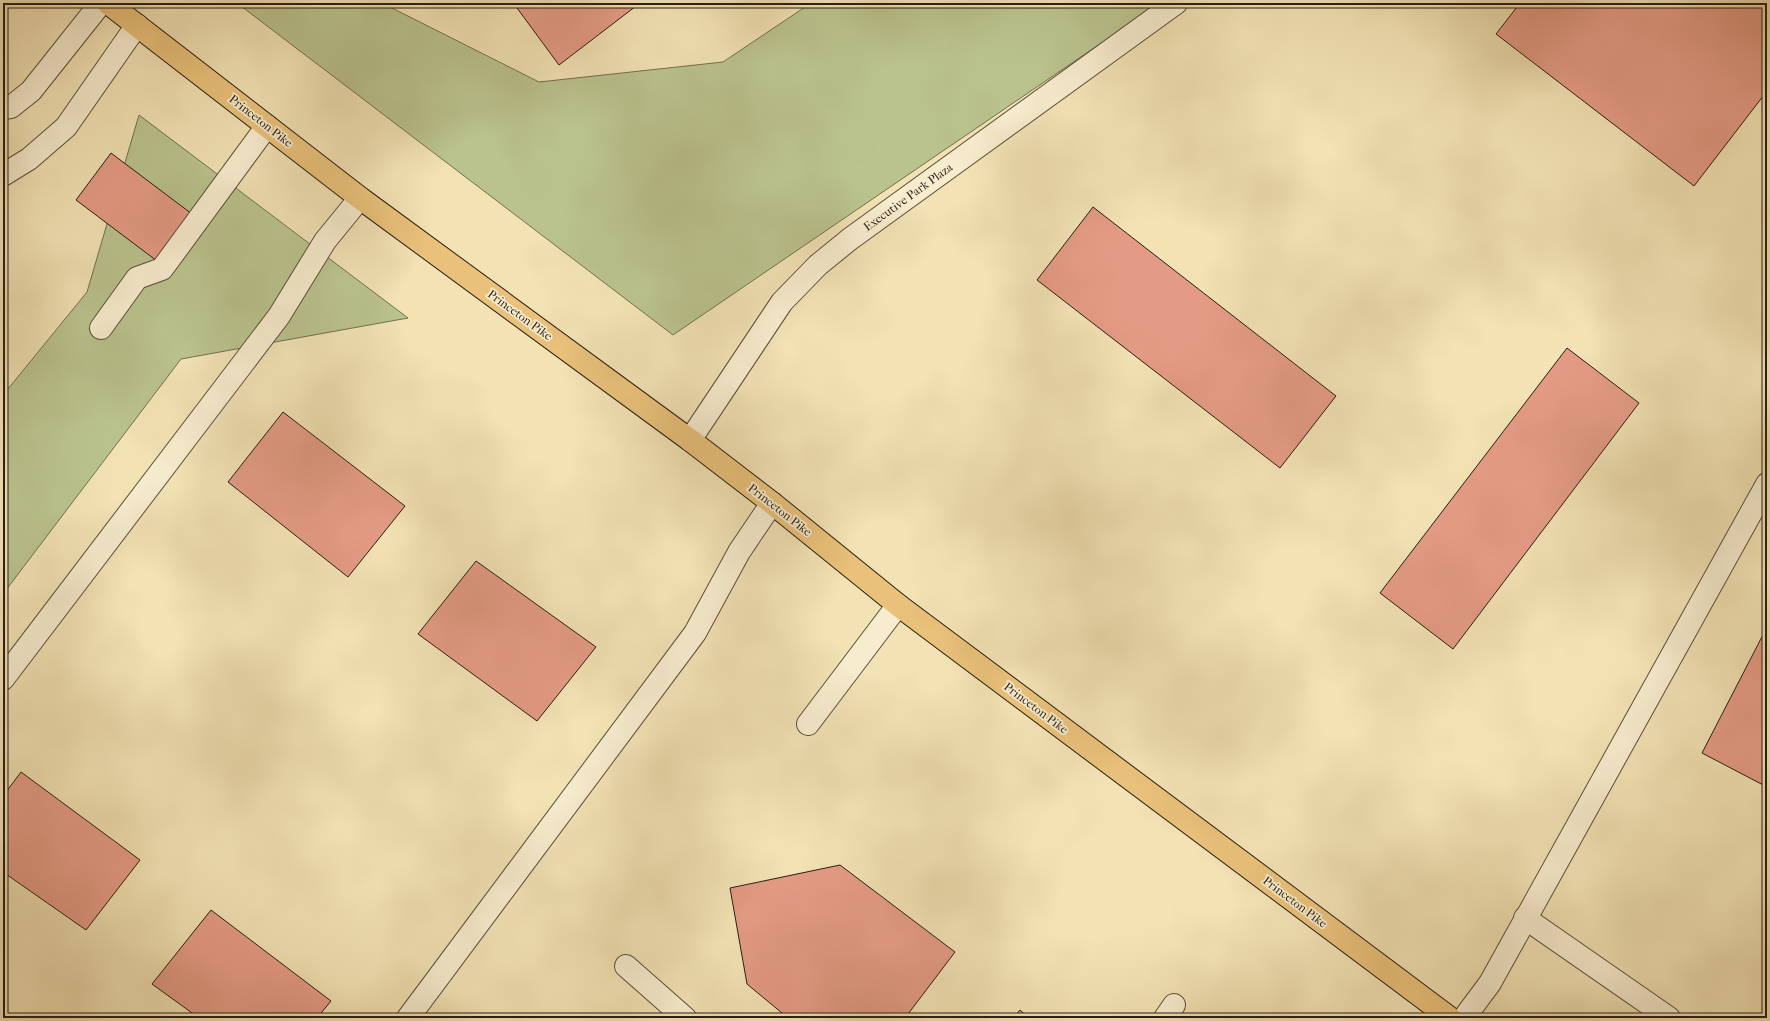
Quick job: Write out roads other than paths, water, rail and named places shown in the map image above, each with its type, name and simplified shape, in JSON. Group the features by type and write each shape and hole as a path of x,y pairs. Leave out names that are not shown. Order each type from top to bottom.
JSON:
{"main road":[{"name":"Princeton Pike","path":"108,3 360,198 690,440 772,503 898,605 1450,1018"}],"lane":[{"path":"3,108 11,107 31,91 101,3"},
{"name":"Executive Park Plaza","path":"690,440 782,302 818,265 850,239 1176,3"},
{"path":"3,175 29,159 66,127 137,26"},
{"path":"101,328 137,278 162,269 267,126"},
{"path":"3,679 279,316 325,241 360,198"},
{"path":"1464,1018 1490,983 1767,484"},
{"path":"408,1018 695,633 739,552 772,503"},
{"path":"808,724 898,605"},
{"path":"1525,918 1669,1018"},
{"path":"626,966 685,1018"}]}
